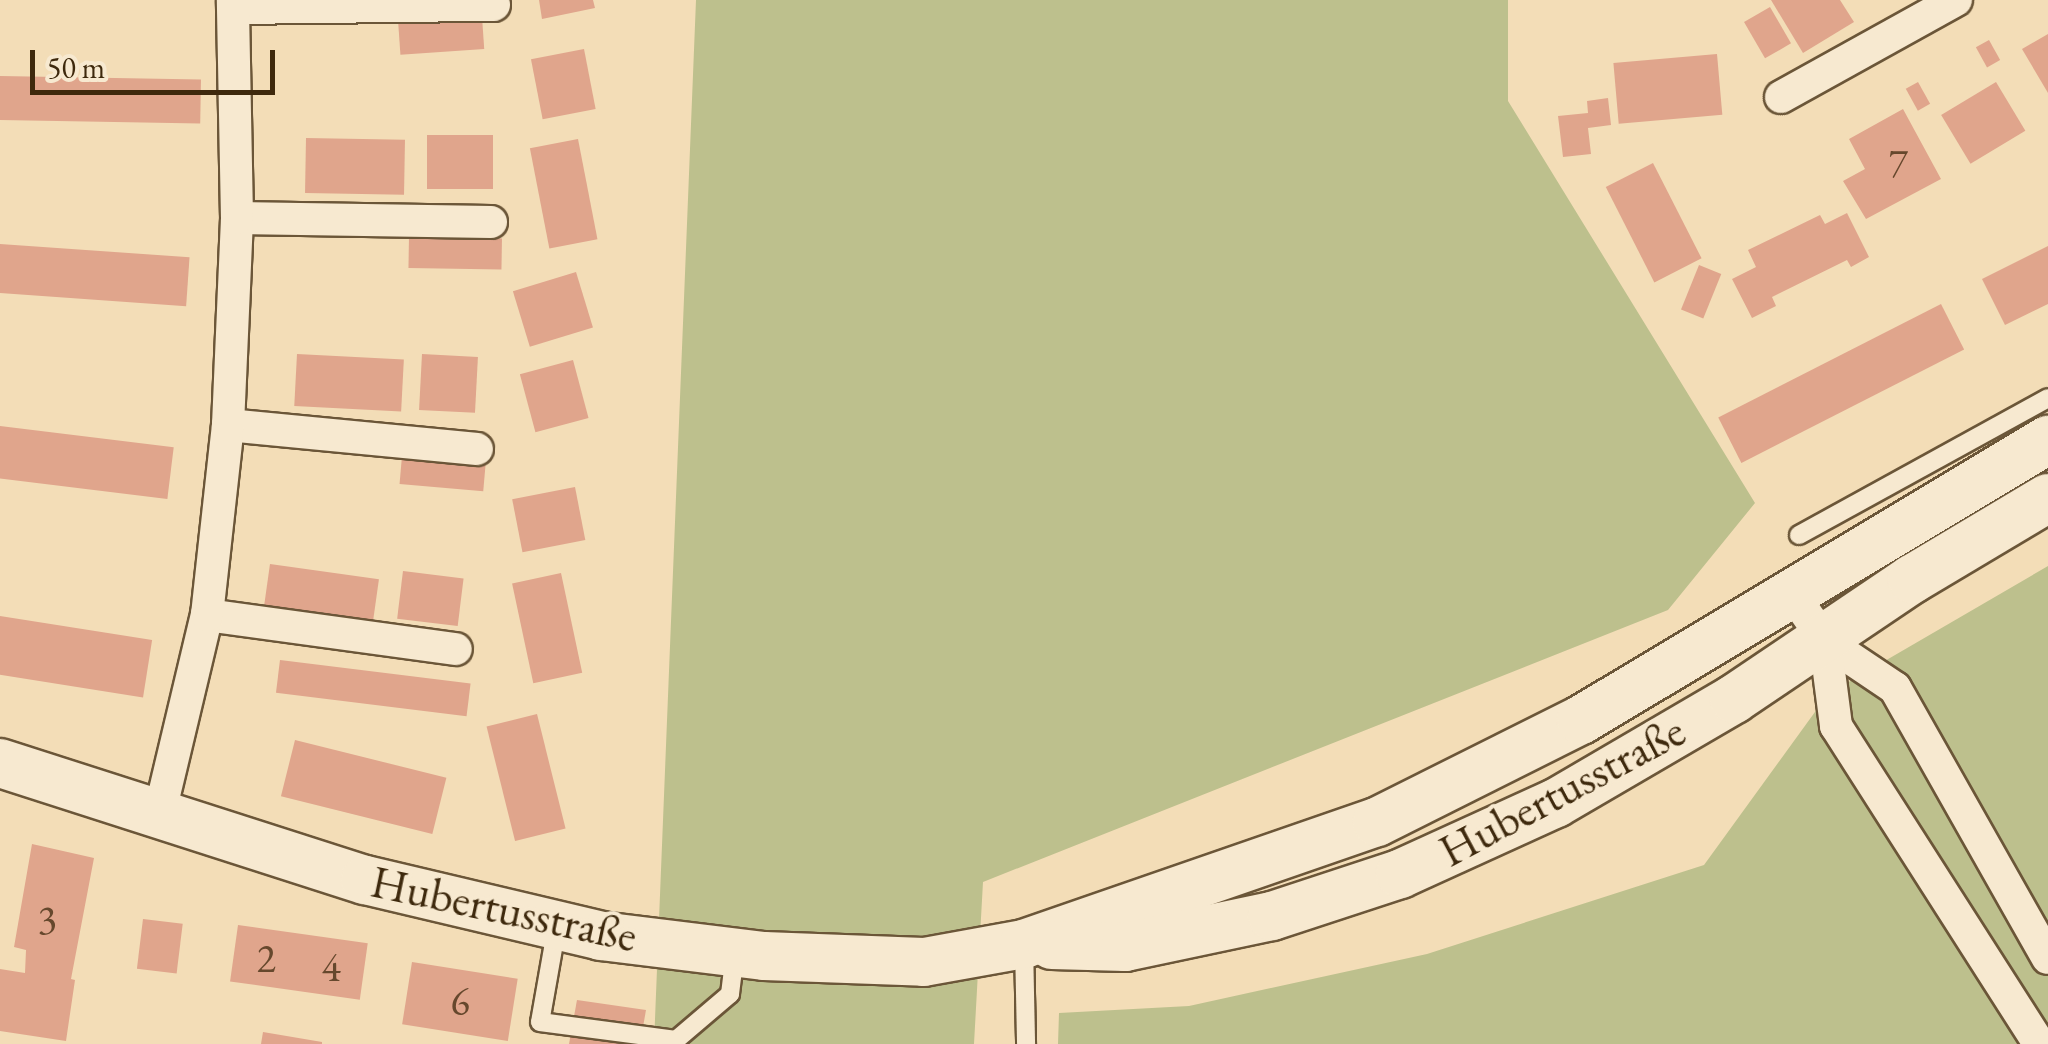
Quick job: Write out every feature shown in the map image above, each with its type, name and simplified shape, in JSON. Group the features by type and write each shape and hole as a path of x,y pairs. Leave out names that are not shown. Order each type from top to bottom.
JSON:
{"street":[{"path":"1781,97 1956,0"},
{"path":"160,816 207,616 228,425 237,218 234,4 494,5"},
{"path":"237,218 491,222"},
{"path":"228,425 477,450"},
{"name":"Hubertusstraße","path":"0,763 365,880 601,936 736,953 924,962 1024,944 1377,822 1581,720 1794,596 2048,440"},
{"name":"Hubertusstraße","path":"1024,944 1125,947 1272,916 1400,874 1556,803 1825,641 1912,580 2048,498"},
{"path":"1794,596 1825,641 1895,688 2048,958"},
{"path":"207,616 456,649"},
{"path":"1825,641 1836,726 2039,1044"}],"lane":[{"path":"1800,535 2048,398"},
{"path":"1912,524 1914,473"},
{"path":"557,926 540,1022 676,1040 730,994 736,953"},
{"path":"1024,944 1026,1044"}],"green space":[{"path":"696,0 1508,0 1508,101 1755,503 1668,610 983,882 974,1044 654,1044"},
{"path":"2048,566 2048,1044 1058,1044 1059,1013 1189,1006 1427,954 1704,865 1828,694"}],"building":[{"path":"539,0 593,0 595,8 542,19"},
{"path":"1771,0 1840,0 1854,22 1803,53"},
{"path":"1770,7 1791,43 1765,58 1744,22"},
{"path":"482,17 484,49 400,55 398,23"},
{"path":"2048,34 2048,93 2022,49"},
{"path":"1989,40 2000,60 1987,67 1976,47"},
{"path":"584,49 596,109 543,119 531,59"},
{"path":"1717,54 1722,115 1619,124 1613,63"},
{"path":"0,76 201,80 200,124 0,120"},
{"path":"1918,82 1930,104 1918,111 1906,89"},
{"path":"1996,82 2025,131 1970,164 1941,115"},
{"path":"1608,98 1611,125 1588,128 1591,154 1563,157 1558,116 1588,113 1587,101"},
{"path":"1903,109 1941,179 1866,219 1843,181 1865,169 1849,139"},
{"path":"427,135 493,135 493,189 427,189"},
{"path":"306,138 405,140 404,195 305,193"},
{"path":"578,139 597,239 549,248 530,148"},
{"path":"1653,163 1702,258 1654,282 1606,187"},
{"path":"1847,213 1869,257 1851,267 1847,260 1772,297 1776,306 1752,318 1732,279 1756,267 1748,250 1820,215 1825,224"},
{"path":"409,237 502,239 501,270 408,268"},
{"path":"0,244 190,257 186,306 0,293"},
{"path":"2048,246 2048,304 2005,325 1982,279"},
{"path":"1699,265 1721,274 1703,318 1681,310"},
{"path":"576,272 593,327 530,347 513,291"},
{"path":"1941,304 1964,349 1741,463 1718,417"},
{"path":"297,354 404,360 401,412 294,406"},
{"path":"422,354 478,357 475,413 419,410"},
{"path":"573,360 589,418 535,432 520,374"},
{"path":"0,426 174,447 167,499 0,478"},
{"path":"402,456 486,463 483,491 400,484"},
{"path":"575,487 585,540 522,552 512,499"},
{"path":"270,564 379,579 373,625 264,610"},
{"path":"403,571 464,578 458,626 397,619"},
{"path":"561,573 582,673 533,683 512,583"},
{"path":"0,616 152,640 143,697 0,675"},
{"path":"280,660 471,683 467,716 276,693"},
{"path":"537,714 566,828 515,841 487,727"},
{"path":"295,740 446,778 432,834 281,796"},
{"path":"32,844 94,858 71,979 75,980 66,1041 0,1031 0,969 25,973 26,950 14,947"},
{"path":"143,919 183,924 177,974 137,969"},
{"path":"238,925 368,943 360,1000 230,981"},
{"path":"412,962 518,979 508,1041 402,1024"},
{"path":"577,1000 646,1010 640,1044 569,1044"},
{"path":"263,1032 322,1042 322,1044 261,1044"}]}
